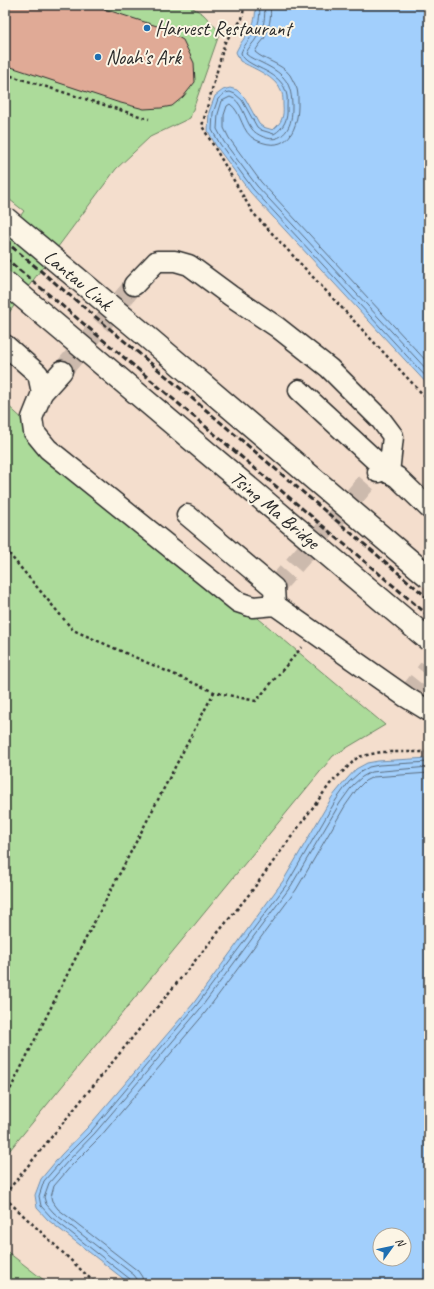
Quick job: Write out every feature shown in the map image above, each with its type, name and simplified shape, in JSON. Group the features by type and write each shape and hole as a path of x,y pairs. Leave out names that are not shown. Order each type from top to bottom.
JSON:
{"highway":[{"name":"Lantau Link","path":"5,218 152,341 429,578"},
{"name":"Tsing Ma Bridge","path":"5,282 429,640"}],"lane":[{"path":"134,285 157,262 174,261 188,265 277,327 329,368 381,420 393,436 382,473"},
{"path":"5,345 38,374 42,393"},
{"path":"62,371 42,393 32,418 34,432 48,449 238,602 253,607 275,605 406,697 429,711"},
{"path":"299,390 382,473 397,477 429,508"},
{"path":"187,515 274,588 275,605"}],"path":[{"path":"242,5 244,8 242,20 225,42 202,126 253,213 429,401"},
{"path":"5,74 149,119"},
{"path":"5,550 73,630 214,692 256,701 314,633"},
{"path":"5,1100 71,967 214,692"},
{"path":"5,1194 251,892 330,784 358,757 381,752 429,752"},
{"path":"5,1198 96,1284"}],"green space":[{"name":"Noah's Ark","path":"5,5 188,5 203,14 220,32 190,118 150,137 116,169 5,318 5,236 24,211 5,196"},
{"path":"5,403 37,432 385,725 333,756 5,1156"},
{"path":"5,1250 49,1284 5,1284"}],"water":[{"path":"255,5 429,5 429,386 250,192 216,146 208,131 209,112 215,96 223,90 230,88 237,90 245,98 259,124 263,127 273,130 282,119 283,97 279,87 264,74 240,61 236,52 250,30 254,20"},
{"path":"429,758 429,1284 130,1284 48,1220 37,1208 35,1195 41,1179 61,1155 88,1127 193,1004 283,881 332,797 356,769 367,763"}],"building":[{"name":"Noah's Ark","path":"5,5 92,5 160,27 183,40 194,63 195,82 183,97 172,106 144,109 117,102 5,65"}],"tunnel":[{"path":"62,371 134,285"},
{"path":"274,588 374,474"},
{"path":"406,697 429,668"}],"railway":[{"path":"5,241 429,599"},
{"path":"5,258 429,616"}],"place":[{"name":"Harvest Restaurant","path":"147,28"},
{"name":"Noah's Ark","path":"98,57"}]}
